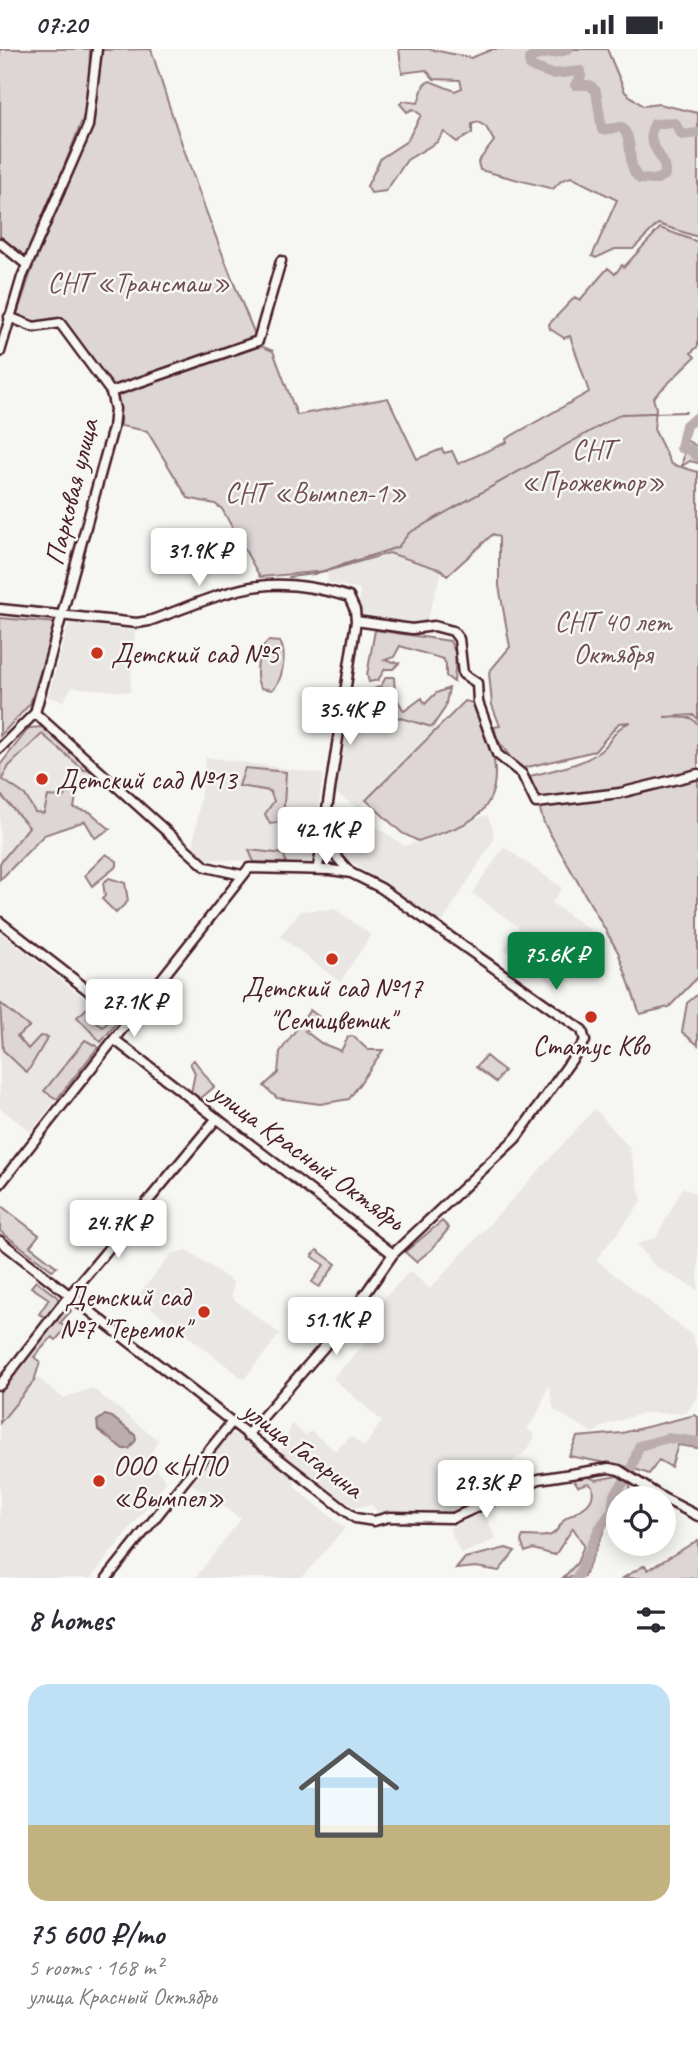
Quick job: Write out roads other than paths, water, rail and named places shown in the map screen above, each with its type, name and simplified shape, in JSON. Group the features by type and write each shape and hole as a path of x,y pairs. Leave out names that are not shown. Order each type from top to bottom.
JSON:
{"street":[{"path":"0,352 27,265 88,126 97,49"},
{"path":"0,243 27,265"},
{"path":"111,392 258,341 281,261"},
{"name":"Парковая улица","path":"9,317 34,327 60,323 111,392 115,409 113,428 64,615 35,713"},
{"path":"0,609 149,621 243,587 277,583 318,588 349,597 355,610 356,621 318,868"},
{"path":"356,621 412,629 434,626 453,631 458,639 463,674 477,683 478,702 497,754 522,774 537,803 620,793 698,774"},
{"path":"0,748 35,713 206,867 242,875 0,1184"},
{"path":"323,842 351,873"},
{"name":"улица Красный Октябрь","path":"115,1040 393,1254 516,1137 585,1041 582,1030 573,1021 381,888 351,873 318,868 249,868 242,875"},
{"path":"0,922 129,1022"},
{"path":"0,1385 69,1295 217,1118"},
{"name":"улица Гагарина","path":"0,1241 355,1518 374,1521 389,1517 453,1518 557,1474 609,1468 619,1470 645,1486"},
{"path":"247,1435 345,1323 393,1254"},
{"path":"107,1578 231,1423"},
{"name":"улица Гагарина","path":"676,1505 698,1516"}],"waterway":[{"path":"568,49 534,56 529,59 530,66 552,74 580,71 581,76 575,85 590,85 596,91 602,130 621,127 625,132 632,167 640,179 655,180 665,175 663,162 651,138 654,124 675,123 682,135 698,133"},
{"path":"289,577 314,574 398,547 409,533 621,414 686,412"},
{"path":"698,417 686,425 681,448 689,449 698,457"},
{"path":"577,1578 599,1529 612,1511 614,1495 630,1474 639,1446 668,1438 698,1442"}],"place":[{"name":"Детский сад №5","path":"97,653"},
{"name":"Детский сад №13","path":"42,779"},
{"name":"Детский сад №17 \"Семицветик\"","path":"332,959"},
{"name":"Статус Кво","path":"591,1017"},
{"name":"Детский сад №7 \"Теремок\"","path":"204,1312"},
{"name":"ООО «НПО «Вымпел»","path":"99,1481"}],"park label":[{"name":"СНТ «Трансмаш»","path":"139,282"},
{"name":"СНТ «Прожектор»","path":"593,465"},
{"name":"СНТ «Вымпел-1»","path":"316,492"},
{"name":"СНТ 40 лет Октября","path":"613,637"}]}
